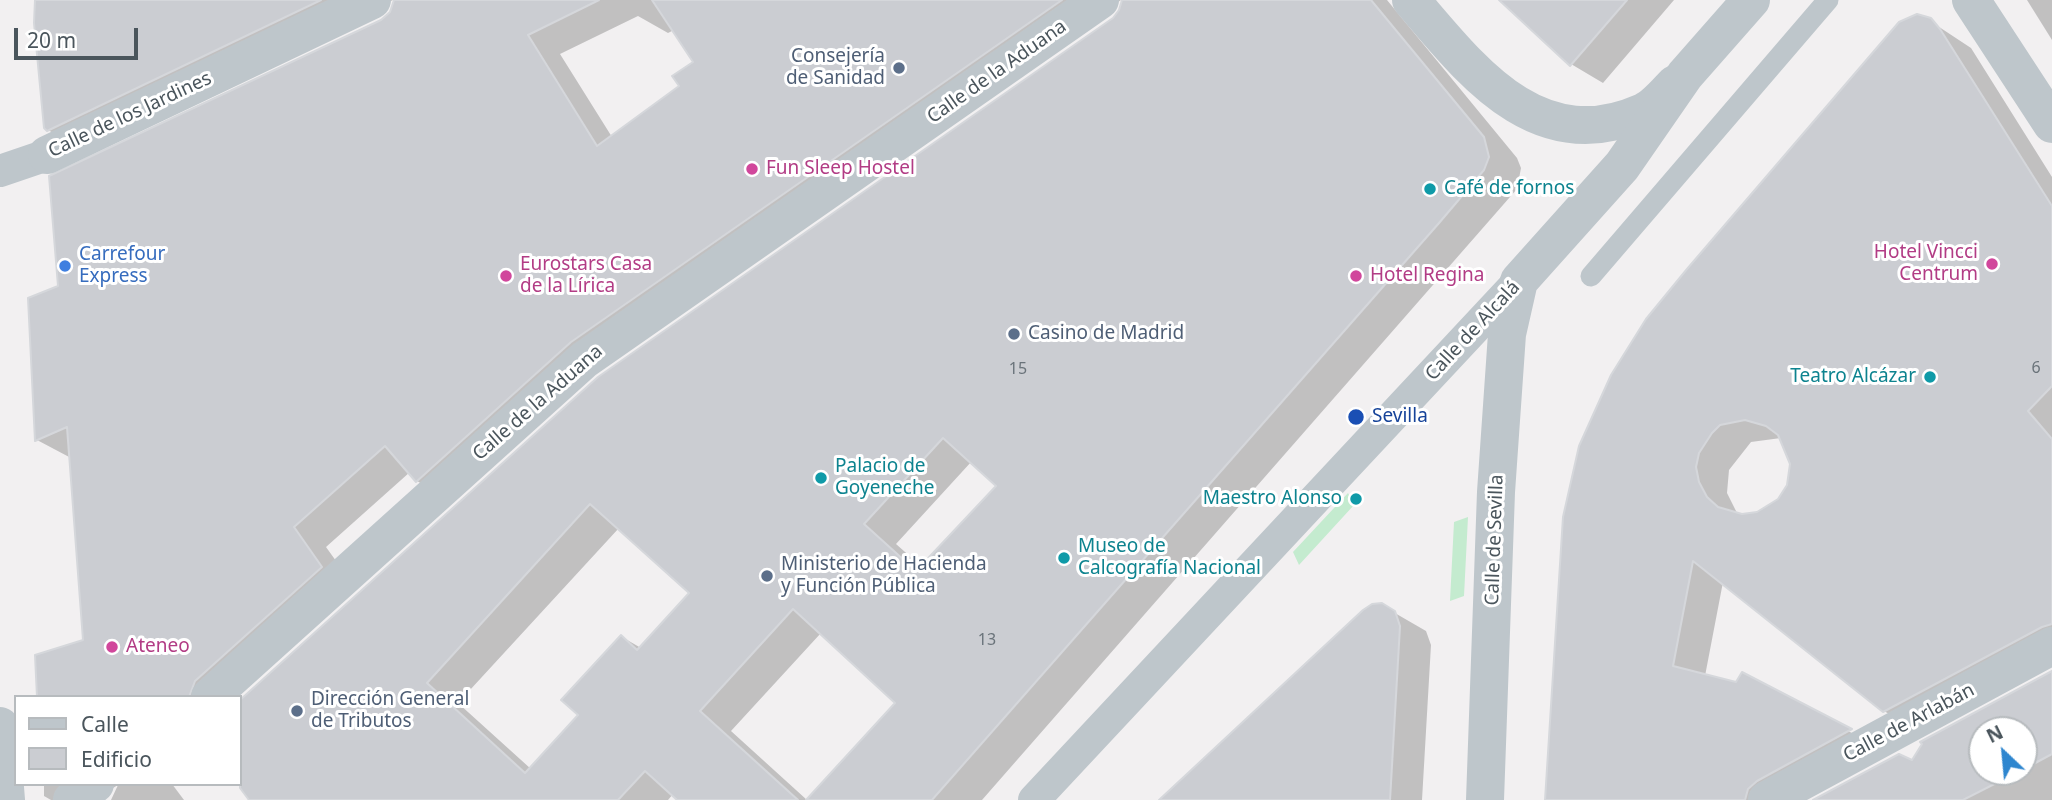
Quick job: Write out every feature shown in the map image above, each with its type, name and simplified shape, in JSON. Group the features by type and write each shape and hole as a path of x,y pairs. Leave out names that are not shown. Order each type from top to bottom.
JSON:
{"street":[{"name":"Calle de los Jardines","path":"0,171 47,155 372,0"},
{"name":"Calle de la Aduana","path":"212,695 584,360 1100,0"},
{"path":"1410,0 1469,68 1497,94 1535,114 1574,125 1618,120 1645,111 1685,75"},
{"name":"Calle de Alcalá","path":"1034,800 1519,281 1622,166 1685,75 1751,0"},
{"path":"1971,0 2052,124"},
{"name":"Calle de Sevilla","path":"1485,800 1496,492 1507,334 1519,281"},
{"name":"Calle de Arlabán","path":"1766,800 2052,646"},
{"path":"0,726 6,800"},
{"path":"72,800 92,786"}],"lane":[{"path":"1591,276 1828,0"}],"green space":[{"path":"1348,493 1354,505 1299,565 1293,552"},
{"path":"1468,517 1464,596 1450,601 1454,522"}],"building":[{"path":"35,0 321,0 47,131 44,128 34,23"},
{"path":"394,0 599,0 528,35 597,146 679,86 672,76 693,62 652,0 1062,0 571,342 416,482 385,446 294,527 322,567 195,681 190,695 37,695 35,655 83,640 67,427 35,441 28,298 58,286 49,176 381,20 390,12"},
{"path":"1122,0 1371,0 1484,137 1489,157 1484,170 1439,223 932,800 806,800 895,703 793,609 700,711 798,800 677,800 645,771 618,800 249,800 240,788 242,698 598,377 1113,18","holes":["943,438 996,486 916,571 864,524","590,504 689,593 637,650 621,635 561,700 578,715 525,773 427,683"]},
{"path":"1499,0 1627,0 1570,66"},
{"path":"1917,14 1931,18 2052,206 2052,386 2028,411 2052,439 2052,624 1883,712 1693,561 1673,666 1736,682 1742,672 1852,729 1757,781 1748,789 1745,800 1545,800 1563,517 1579,446 1611,375 1646,319 1899,22","holes":["1745,420 1766,426 1778,435 1790,464 1787,485 1778,499 1757,512 1742,514 1718,507 1707,497 1699,482 1696,467 1699,453 1720,425"]},
{"path":"1382,603 1395,611 1400,626 1390,800 1159,800 1363,610 1372,604"},
{"path":"2052,671 2052,754 2038,762 2038,716 1968,716"},
{"path":"1968,716 1968,786 1990,786 1963,800 1813,800 1899,754 1912,760 1922,744 1920,742"}],"place":[{"name":"Consejería de Sanidad","path":"899,68"},
{"name":"Fun Sleep Hostel","path":"752,169"},
{"name":"Café de fornos","path":"1430,189"},
{"name":"Hotel Vincci Centrum","path":"1992,264"},
{"name":"Carrefour Express","path":"65,266"},
{"name":"Eurostars Casa de la Lírica","path":"506,276"},
{"name":"Hotel Regina","path":"1356,276"},
{"name":"Casino de Madrid","path":"1014,334"},
{"name":"Teatro Alcázar","path":"1930,377"},
{"name":"Sevilla","path":"1356,417"},
{"name":"Palacio de Goyeneche","path":"821,478"},
{"name":"Maestro Alonso","path":"1356,499"},
{"name":"Museo de Calcografía Nacional","path":"1064,558"},
{"name":"Ministerio de Hacienda y Función Pública","path":"767,576"},
{"name":"Ateneo","path":"112,647"},
{"name":"Dirección General de Tributos","path":"297,711"}]}
